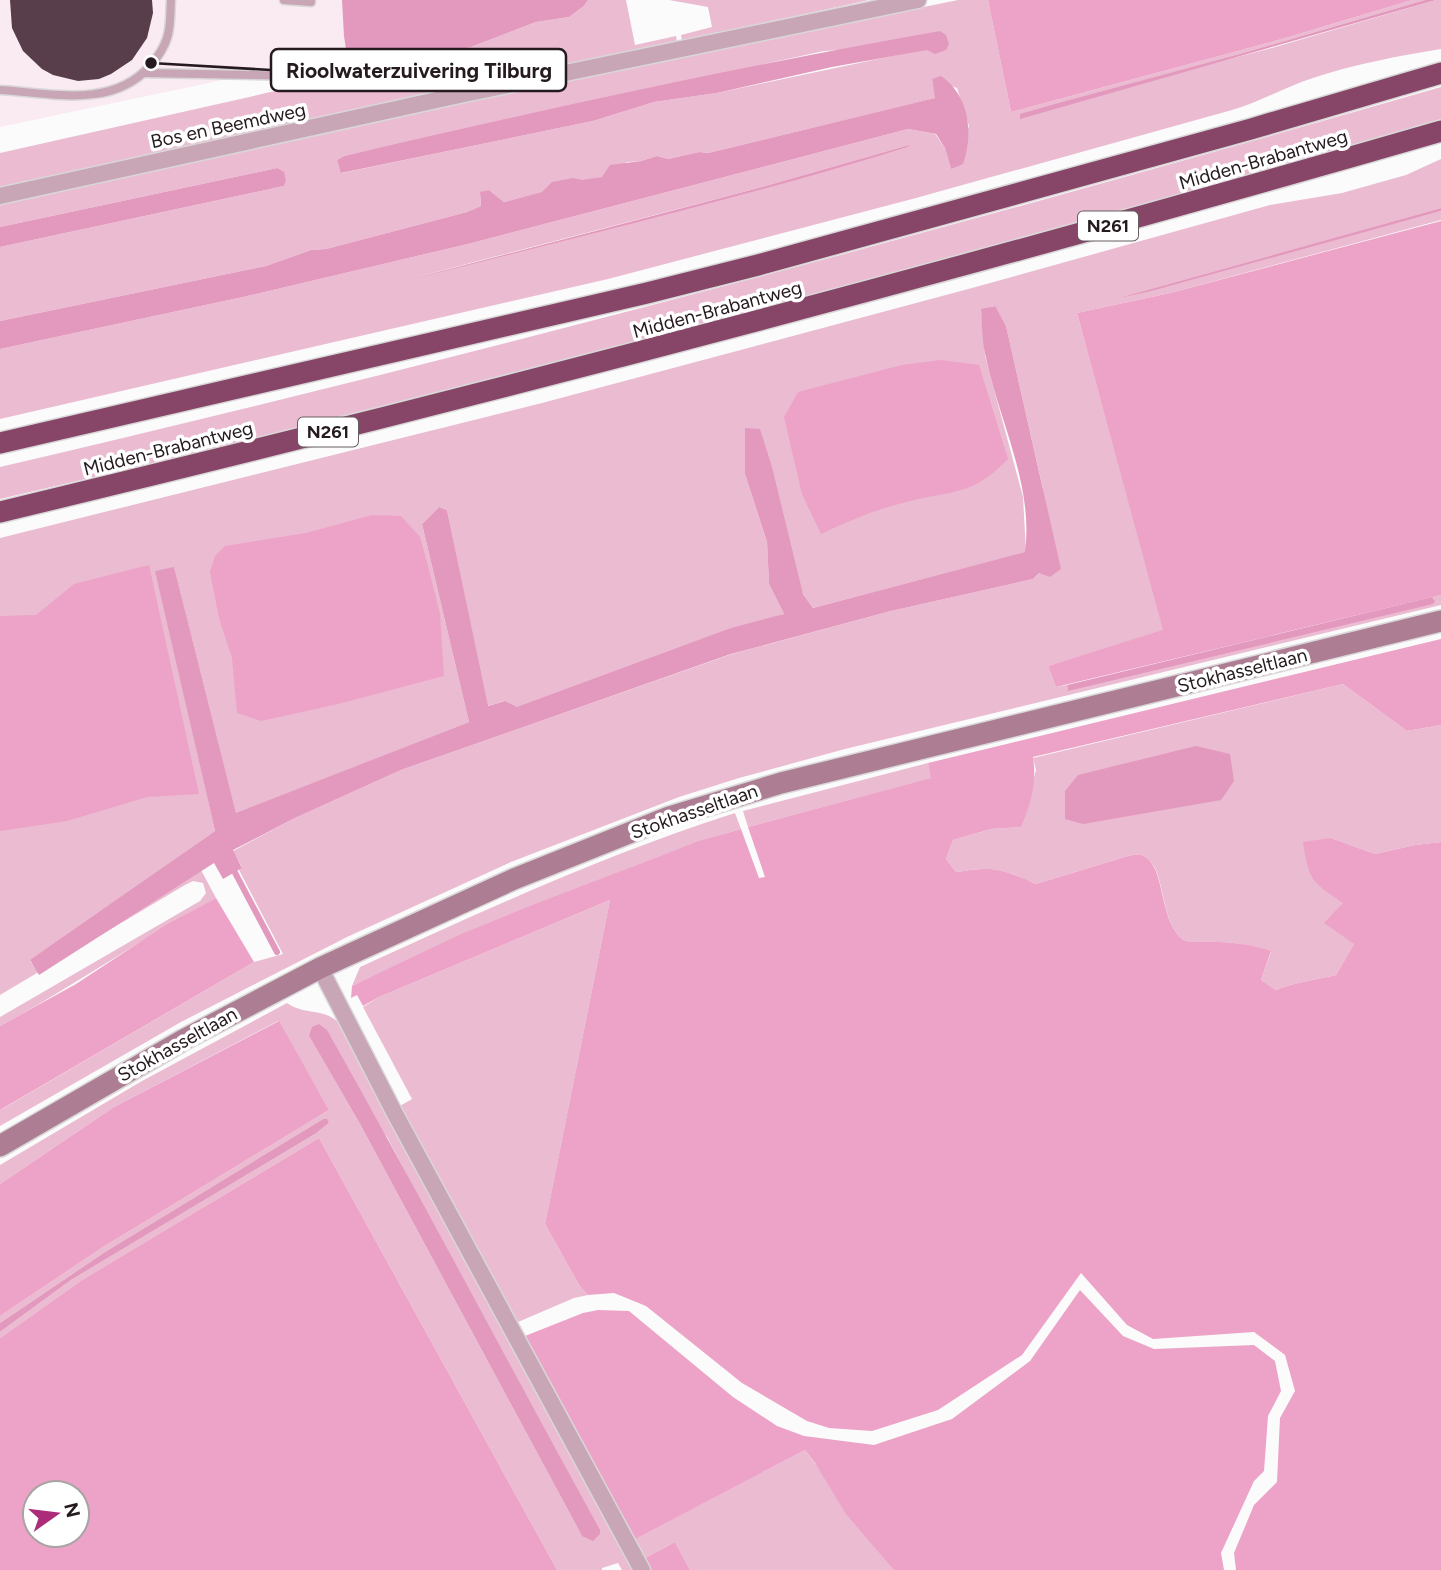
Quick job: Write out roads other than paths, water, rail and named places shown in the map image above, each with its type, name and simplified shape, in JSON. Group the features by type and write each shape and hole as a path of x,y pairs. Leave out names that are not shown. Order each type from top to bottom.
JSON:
{"highway":[{"name":"Midden-Brabantweg","path":"0,443 758,265 1237,133 1441,73"},
{"name":"Midden-Brabantweg","path":"0,512 222,459 654,349 1055,241 1441,131"}],"street":[{"name":"Bos en Beemdweg","path":"0,196 517,83 918,0"},
{"name":"Stokhasseltlaan","path":"0,1146 183,1040 320,968 514,879 592,847 725,799 1441,621"},
{"path":"320,968 395,1113 642,1570"}],"lane":[{"path":"0,90 79,95 101,94 123,87 144,73 159,54 168,37 171,0"},
{"path":"284,0 311,2"},
{"path":"144,73 307,76 333,69"}],"waterway":[{"path":"232,867 277,952"}],"place":[{"name":"Rioolwaterzuivering Tilburg","path":"151,63"}]}
